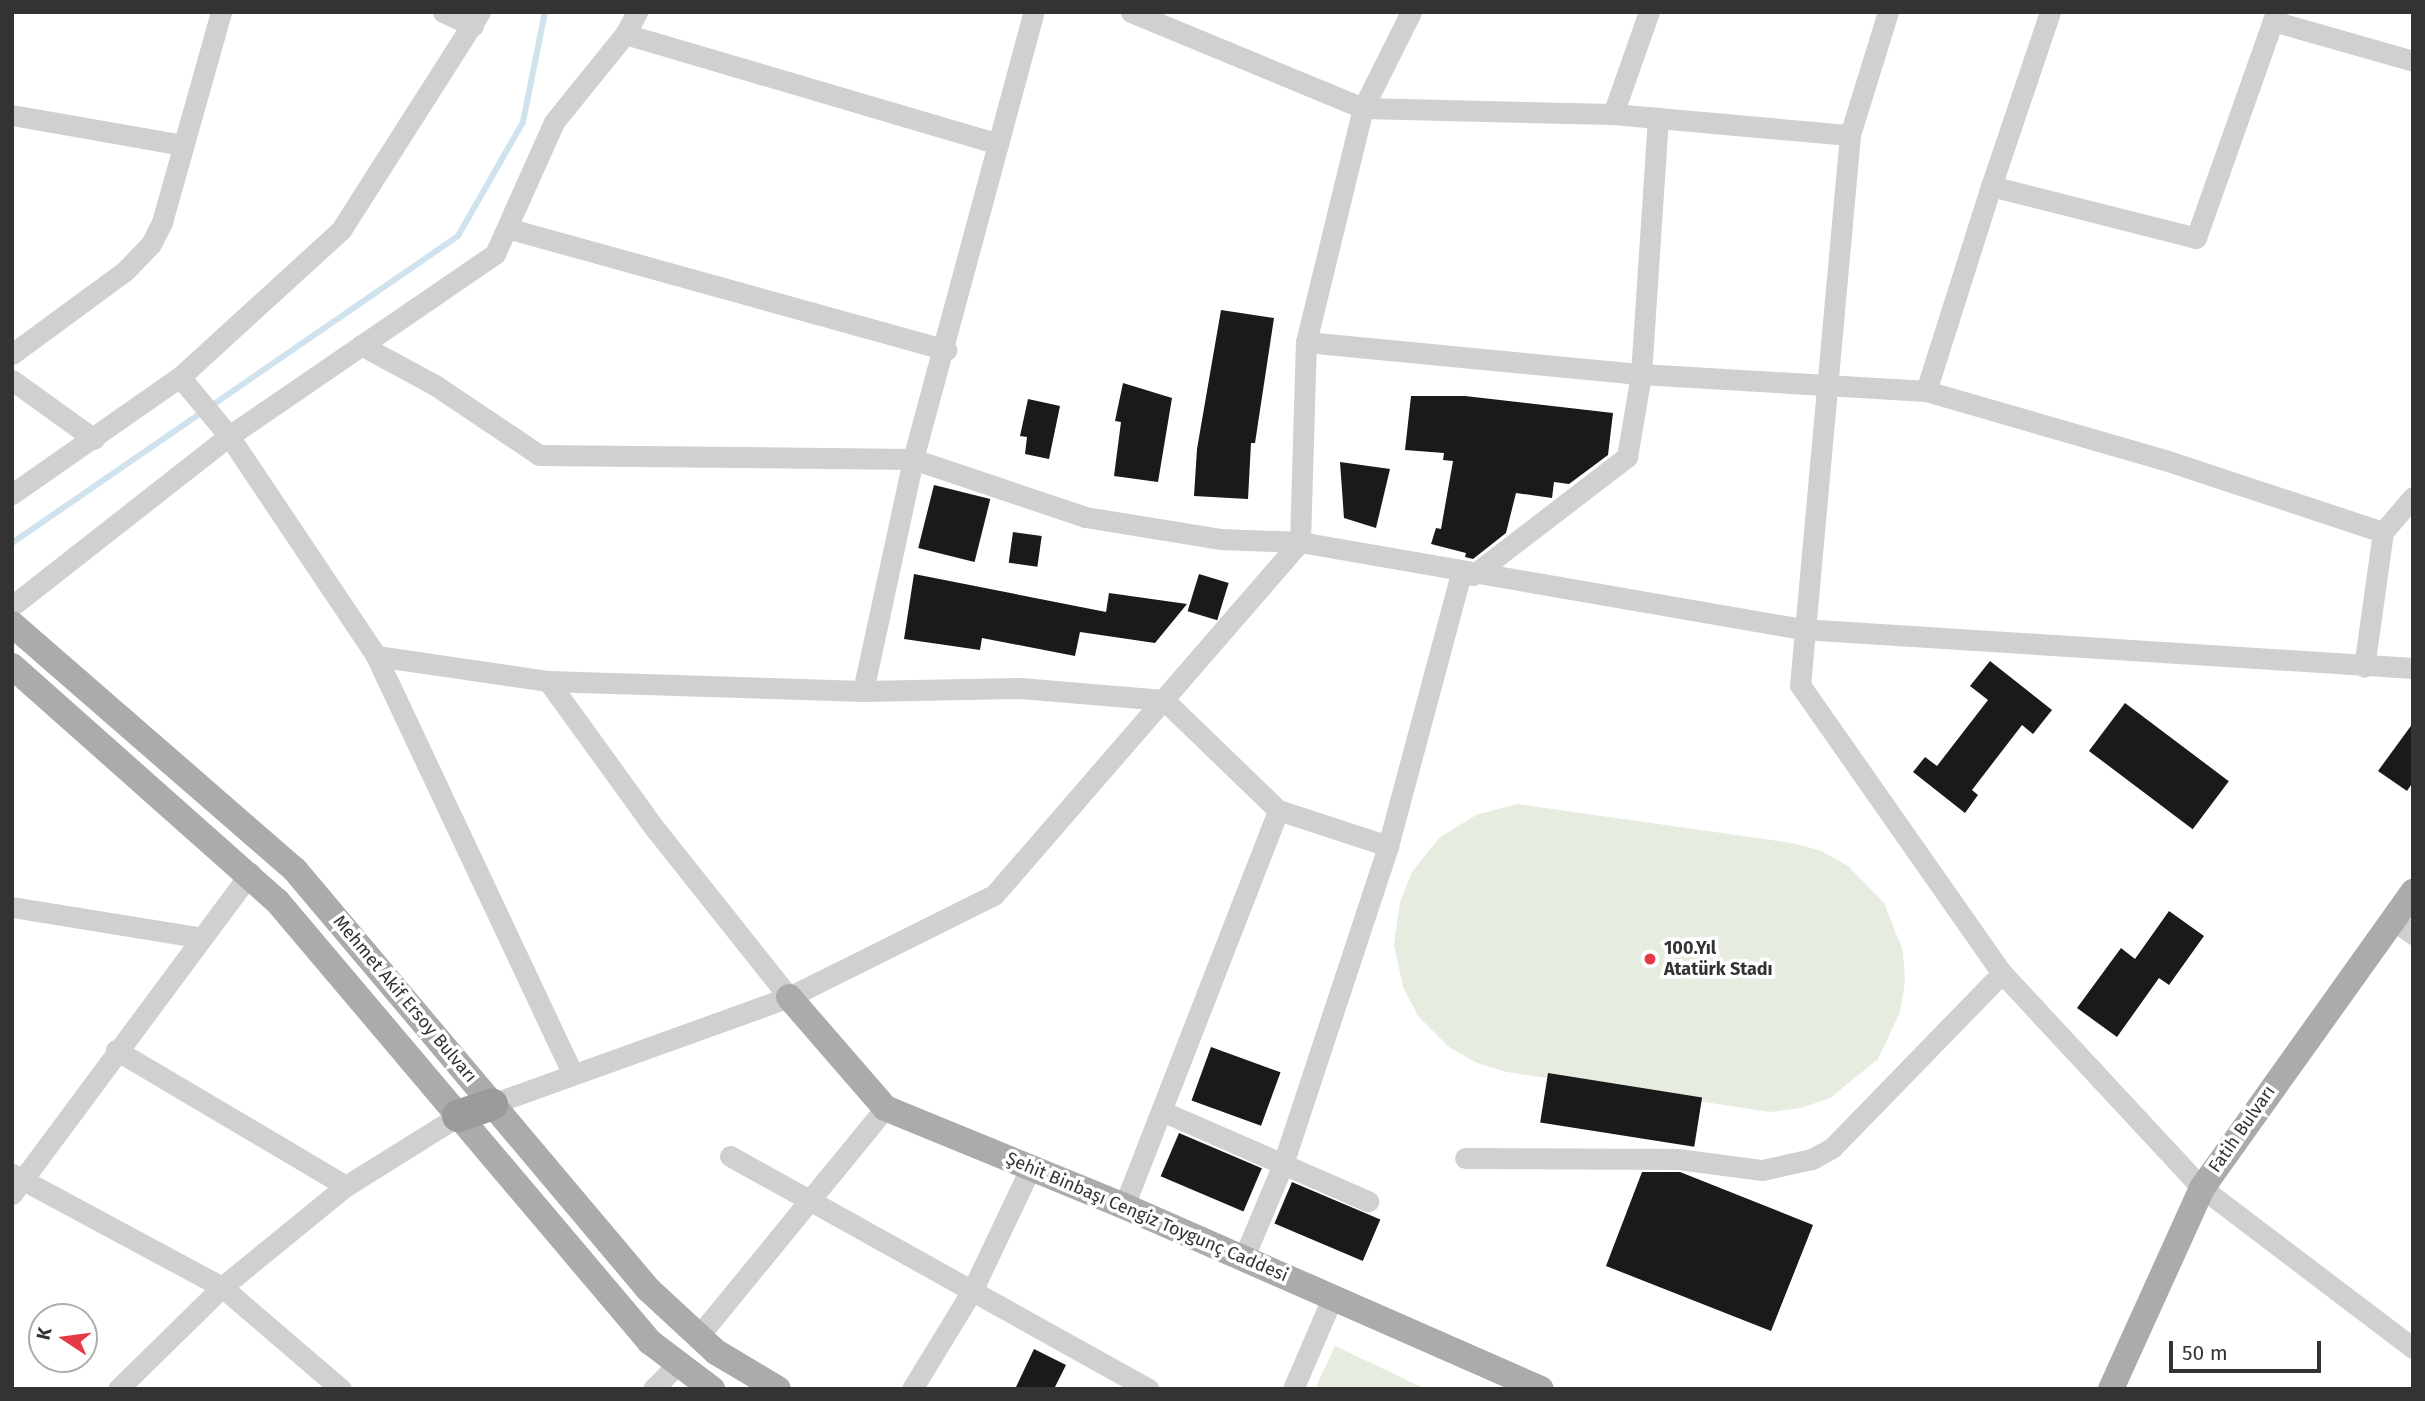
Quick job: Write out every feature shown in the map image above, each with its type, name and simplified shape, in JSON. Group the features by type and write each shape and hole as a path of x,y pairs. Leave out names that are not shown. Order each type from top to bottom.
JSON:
{"highway":[{"path":"458,1116 492,1104"}],"main road":[{"name":"Mehmet Akif Ersoy Bulvarı","path":"12,624 295,870 648,1289 698,1338 778,1389"},
{"name":"Mehmet Akif Ersoy Bulvarı","path":"12,666 250,873 307,933 650,1342 676,1366 712,1389"},
{"name":"Fatih Bulvarı","path":"2111,1389 2202,1188 2402,927 2413,892"},
{"name":"Şehit Binbaşı Cengiz Toygunç Caddesi","path":"789,996 885,1108 1244,1257 1541,1389"}],"street":[{"path":"12,354 140,259 162,222 221,12"},
{"path":"12,494 180,377 341,230 476,19 443,12"},
{"path":"12,606 229,436 495,254 554,122 625,34 637,12"},
{"path":"863,691 913,459 946,350 1034,12"},
{"path":"1131,12 1162,20 1363,108 1613,114 1850,135"},
{"path":"492,1104 572,1072 789,996 994,895 1300,542 1306,342 1363,108 1411,12"},
{"path":"1613,114 1648,12"},
{"path":"1888,12 1850,135 1802,629 1800,685 2002,973 2202,1188 2413,1348"},
{"path":"1926,391 2050,12"},
{"path":"1991,186 2196,238 2274,16 2413,61"},
{"path":"625,34 998,144"},
{"path":"12,115 183,145"},
{"path":"1244,1257 1283,1164 1388,846 1467,574 1626,457 1641,374 1658,118"},
{"path":"507,228 946,350"},
{"path":"1306,342 1641,374 1926,391 2165,460 2383,532"},
{"path":"362,345 435,385 539,455 913,459 1085,517 1221,539 1300,542 1467,574 1802,629 2364,667 2413,668"},
{"path":"180,377 229,436 376,656 572,1072"},
{"path":"12,380 94,439"},
{"path":"2364,667 2383,532 2413,497"},
{"path":"376,656 548,681 863,691 1020,688 1164,700 1278,810 1388,846"},
{"path":"548,681 656,830 789,996"},
{"path":"1124,1206 1164,1112 1278,810"},
{"path":"250,873 198,937 15,1182 222,1287 341,1389"},
{"path":"12,907 198,937"},
{"path":"1465,1158 1678,1158 1762,1170 1812,1159 1832,1148 2002,973"},
{"path":"116,1050 346,1186"},
{"path":"698,1338 808,1198 885,1108"},
{"path":"1164,1112 1368,1201"},
{"path":"118,1389 222,1287 346,1186 458,1116"},
{"path":"730,1156 1149,1389"},
{"path":"912,1389 973,1289 1031,1167"},
{"path":"1293,1389 1333,1296"},
{"path":"653,1389 676,1366"}],"shaded area":[{"name":"100.Yıl Atatürk Stadı","path":"1517,804 1792,843 1821,851 1848,866 1884,903 1903,951 1905,982 1900,1012 1878,1059 1830,1098 1801,1108 1770,1112 1507,1072 1477,1063 1449,1047 1418,1016 1403,987 1394,945 1400,902 1412,872 1439,838 1476,815"},
{"path":"1335,1346 1426,1389 1315,1389"}],"building":[{"path":"1221,310 1274,318 1255,443 1251,443 1248,499 1194,496 1197,449"},
{"path":"1123,383 1172,398 1158,482 1114,476 1121,422 1115,421"},
{"path":"1411,396 1465,396 1613,413 1608,455 1569,484 1554,482 1552,498 1516,493 1506,533 1473,559 1465,557 1466,553 1431,544 1436,528 1441,529 1453,461 1443,460 1444,453 1405,450"},
{"path":"1028,399 1060,406 1049,459 1025,454 1027,437 1020,436"},
{"path":"1340,462 1390,469 1376,528 1344,518"},
{"path":"934,485 990,499 975,562 918,548"},
{"path":"1013,532 1042,536 1037,567 1009,563"},
{"path":"914,574 1106,612 1109,593 1187,604 1155,643 1080,632 1075,656 982,638 980,650 904,639"},
{"path":"1199,574 1229,583 1217,620 1188,611"},
{"path":"1990,661 2052,710 2033,734 2022,725 1972,790 1978,795 1965,813 1913,772 1925,757 1937,766 1988,700 1970,686"},
{"path":"2125,703 2229,781 2193,829 2089,751"},
{"path":"2413,723 2413,782 2407,791 2378,771"},
{"path":"2169,911 2204,936 2169,985 2159,978 2117,1037 2077,1008 2121,948 2135,959"},
{"path":"1211,1047 1281,1072 1261,1126 1192,1101"},
{"path":"1548,1073 1702,1097 1694,1147 1540,1122"},
{"path":"1179,1133 1262,1168 1243,1211 1161,1176"},
{"path":"1642,1172 1680,1172 1813,1225 1771,1331 1606,1266"},
{"path":"1292,1182 1380,1220 1363,1261 1274,1223"},
{"path":"1034,1349 1066,1365 1054,1389 1015,1389"}],"waterway":[{"path":"12,543 458,236 523,122 545,12"}],"place":[{"name":"100.Yıl Atatürk Stadı","path":"1650,959"}]}
